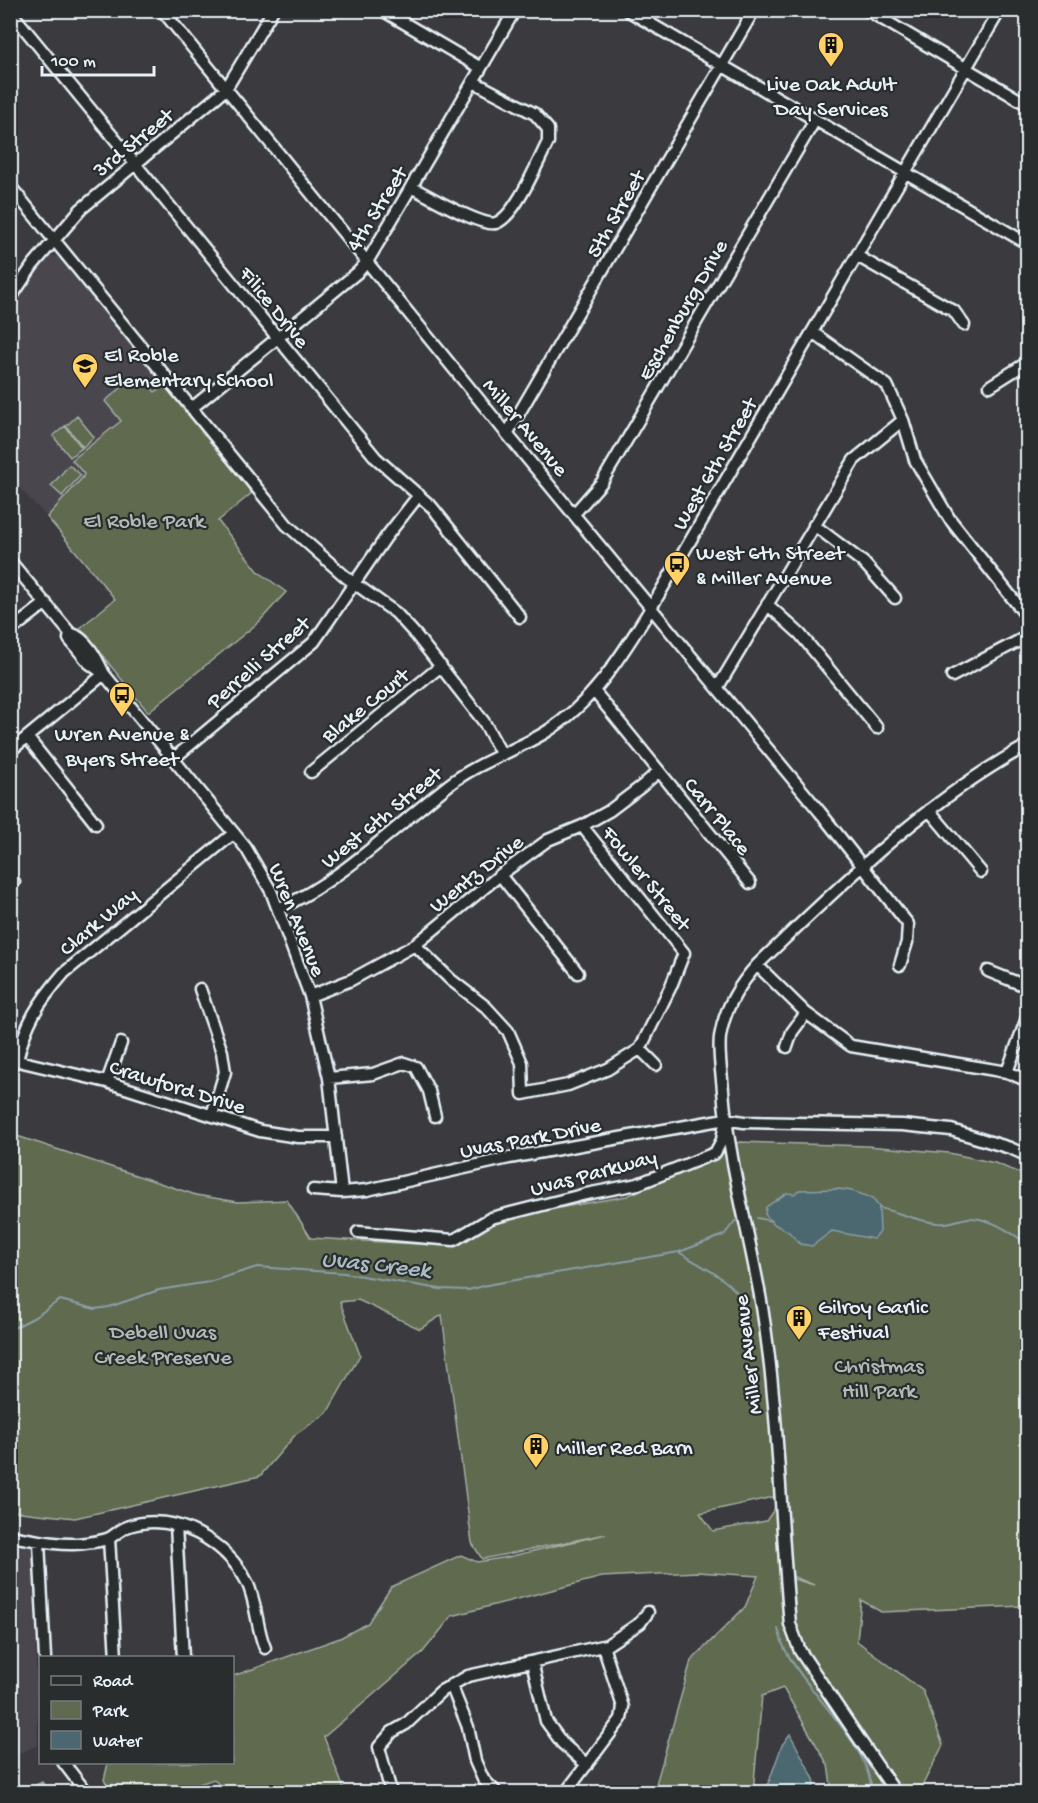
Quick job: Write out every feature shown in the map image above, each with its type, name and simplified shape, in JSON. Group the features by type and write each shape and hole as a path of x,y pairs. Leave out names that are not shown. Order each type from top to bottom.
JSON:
{"street":[{"name":"Miller Avenue","path":"162,10 507,434 820,812 861,867"},
{"name":"3rd Street","path":"10,299 54,239 81,209 226,89 273,10"},
{"path":"382,10 481,68"},
{"name":"4th Street","path":"192,408 367,262 515,10"},
{"path":"627,10 1028,243"},
{"name":"5th Street","path":"507,434 754,10"},
{"path":"867,10 1028,105"},
{"name":"West 6th Street","path":"278,909 328,883 457,779 548,731 594,691 610,672 651,608 1000,10"},
{"name":"Filice Drive","path":"10,11 376,458 432,507 520,616"},
{"path":"411,187 479,221 495,223 509,214 548,142 548,129 535,114 474,82"},
{"name":"Eschenburg Drive","path":"574,514 602,482 815,120"},
{"path":"10,186 287,525 355,583 396,613 489,728 502,755"},
{"path":"857,255 954,311 964,325"},
{"path":"812,332 887,385 903,420 915,460 949,518 1028,618"},
{"path":"990,386 1028,362"},
{"path":"718,687 854,460 903,420"},
{"name":"Perrelli Street","path":"173,759 314,642 399,519 419,495"},
{"path":"814,525 864,563 895,598"},
{"name":"Wren Avenue","path":"10,561 70,633 79,636 96,658 104,674 234,833 262,873 278,909 310,996 329,1078 342,1192"},
{"path":"10,631 46,603"},
{"path":"767,604 800,634 877,728"},
{"path":"952,676 1028,636"},
{"name":"Blake Court","path":"311,772 441,666"},
{"path":"10,751 104,674"},
{"name":"Carr Place","path":"594,691 750,883"},
{"path":"27,738 96,824"},
{"name":"Miller Avenue","path":"895,1792 800,1651 790,1624 772,1400 762,1311 725,1119 720,1037 743,980 757,965 861,867 928,810 993,764 1028,745"},
{"name":"Wentz Drive","path":"310,996 351,980 416,945 500,875 548,840 582,826 609,811 658,771"},
{"path":"928,810 981,872"},
{"name":"Fowler Street","path":"582,826 684,953 640,1050"},
{"name":"Clark Way","path":"14,1060 29,1021 42,999 64,973 234,833"},
{"path":"861,867 908,924 907,942 900,965"},
{"path":"500,875 578,973"},
{"path":"416,945 451,980 486,1007 508,1031 522,1063 523,1094 568,1085 608,1069 640,1050 656,1065"},
{"path":"757,965 806,1013 851,1046 1007,1072 1028,1081"},
{"path":"988,971 1028,987"},
{"path":"200,988 222,1052 225,1072 212,1115"},
{"path":"787,1047 792,1032 806,1013"},
{"path":"1007,1072 1028,1015"},
{"path":"106,1083 121,1043"},
{"name":"Crawford Drive","path":"14,1060 106,1083 260,1131 298,1137 336,1137"},
{"path":"329,1078 372,1074 404,1063 416,1067 429,1091 435,1116"},
{"path":"725,1119 744,1122 902,1125 951,1130 1010,1148 1028,1156"},
{"name":"Uvas Park Drive","path":"313,1190 342,1192 368,1190 509,1158 725,1119"},
{"name":"Uvas Parkway","path":"358,1232 454,1240 491,1218 586,1194 638,1184 715,1153 722,1140 725,1119"},
{"path":"10,1536 39,1542 73,1544 109,1538 117,1532 140,1523 176,1525 214,1543 238,1567 248,1584 258,1633 265,1648"},
{"path":"176,1525 183,1656"},
{"path":"109,1538 116,1656"},
{"path":"39,1542 45,1656"},
{"path":"392,1792 379,1747 392,1732 406,1724 441,1691 468,1676 603,1646 640,1623 648,1612"},
{"path":"566,1792 621,1719 623,1707 603,1646"},
{"path":"532,1662 546,1721 562,1743 586,1765"},
{"path":"451,1685 468,1726 475,1761 483,1779 496,1792"},
{"path":"67,1764 86,1792"}],"shaded area":[{"name":"El Roble Elementary School","path":"50,256 62,259 164,385 73,460 84,474 83,477 47,517 11,479 11,310"},
{"path":"11,1544 33,1548 38,1745 11,1757"}],"green space":[{"name":"El Roble Park","path":"142,377 155,392 164,385 252,493 218,521 259,572 286,592 259,622 148,712 80,628 115,599 47,517 83,477 84,474 72,460 121,421 105,401 131,380"},
{"path":"77,416 94,437 83,447 66,426"},
{"path":"65,426 82,448 70,457 53,436"},
{"path":"69,465 81,475 62,496 51,486"},
{"path":"11,1134 196,1195 238,1202 287,1200 311,1238 453,1246 482,1228 513,1216 627,1196 718,1156 739,1142 867,1146 949,1153 995,1163 1027,1176 1027,1606 881,1612 861,1600 857,1641 923,1691 943,1745 919,1792 832,1792 828,1765 783,1688 762,1696 753,1792 656,1792 656,1784 691,1661 745,1607 758,1576 697,1572 602,1577 452,1616 423,1652 324,1737 345,1792 225,1792 214,1779 175,1792 111,1792 104,1780 108,1764 234,1764 234,1676 340,1638 368,1623 391,1587 461,1555 477,1562 606,1534 482,1559 472,1543 442,1315 420,1329 358,1300 340,1302 360,1355 327,1413 296,1434 260,1476 75,1518 11,1511","holes":["787,1494 789,1575 814,1585 780,1575 777,1505 766,1521 713,1531 700,1513"]},
{"path":"42,1782 48,1792 11,1792 11,1788 30,1788"}],"water":[{"path":"839,1189 872,1198 879,1207 880,1232 873,1239 832,1231 812,1246 800,1244 789,1232 772,1223 765,1214 766,1207 787,1193 794,1194 799,1190"},
{"path":"790,1734 814,1779 815,1783 810,1792 773,1792 768,1789 782,1745"}],"waterway":[{"name":"Uvas Creek","path":"879,1208 937,1223 977,1218 1000,1226 1028,1244"},
{"name":"Uvas Creek","path":"757,1218 772,1221"},
{"name":"Uvas Creek","path":"10,1330 60,1300 95,1309 109,1307 159,1290 209,1282 257,1267 344,1273 440,1289 468,1290 679,1252 724,1235 735,1221 740,1219"},
{"path":"680,1253 725,1281 746,1304"},
{"path":"778,1629 785,1649 796,1668 836,1719 860,1755 868,1773 872,1792"}],"place":[{"name":"Live Oak Adult Day Services","path":"831,68"},
{"name":"El Roble Elementary School","path":"85,389"},
{"name":"West 6th Street & Miller Avenue","path":"677,587"},
{"name":"Wren Avenue & Byers Street","path":"122,718"},
{"name":"Gilroy Garlic Festival","path":"799,1341"},
{"name":"Miller Red Barn","path":"536,1469"}],"park label":[{"name":"Debell Uvas Creek Preserve","path":"163,1342"},
{"name":"Christmas Hill Park","path":"879,1376"}]}
